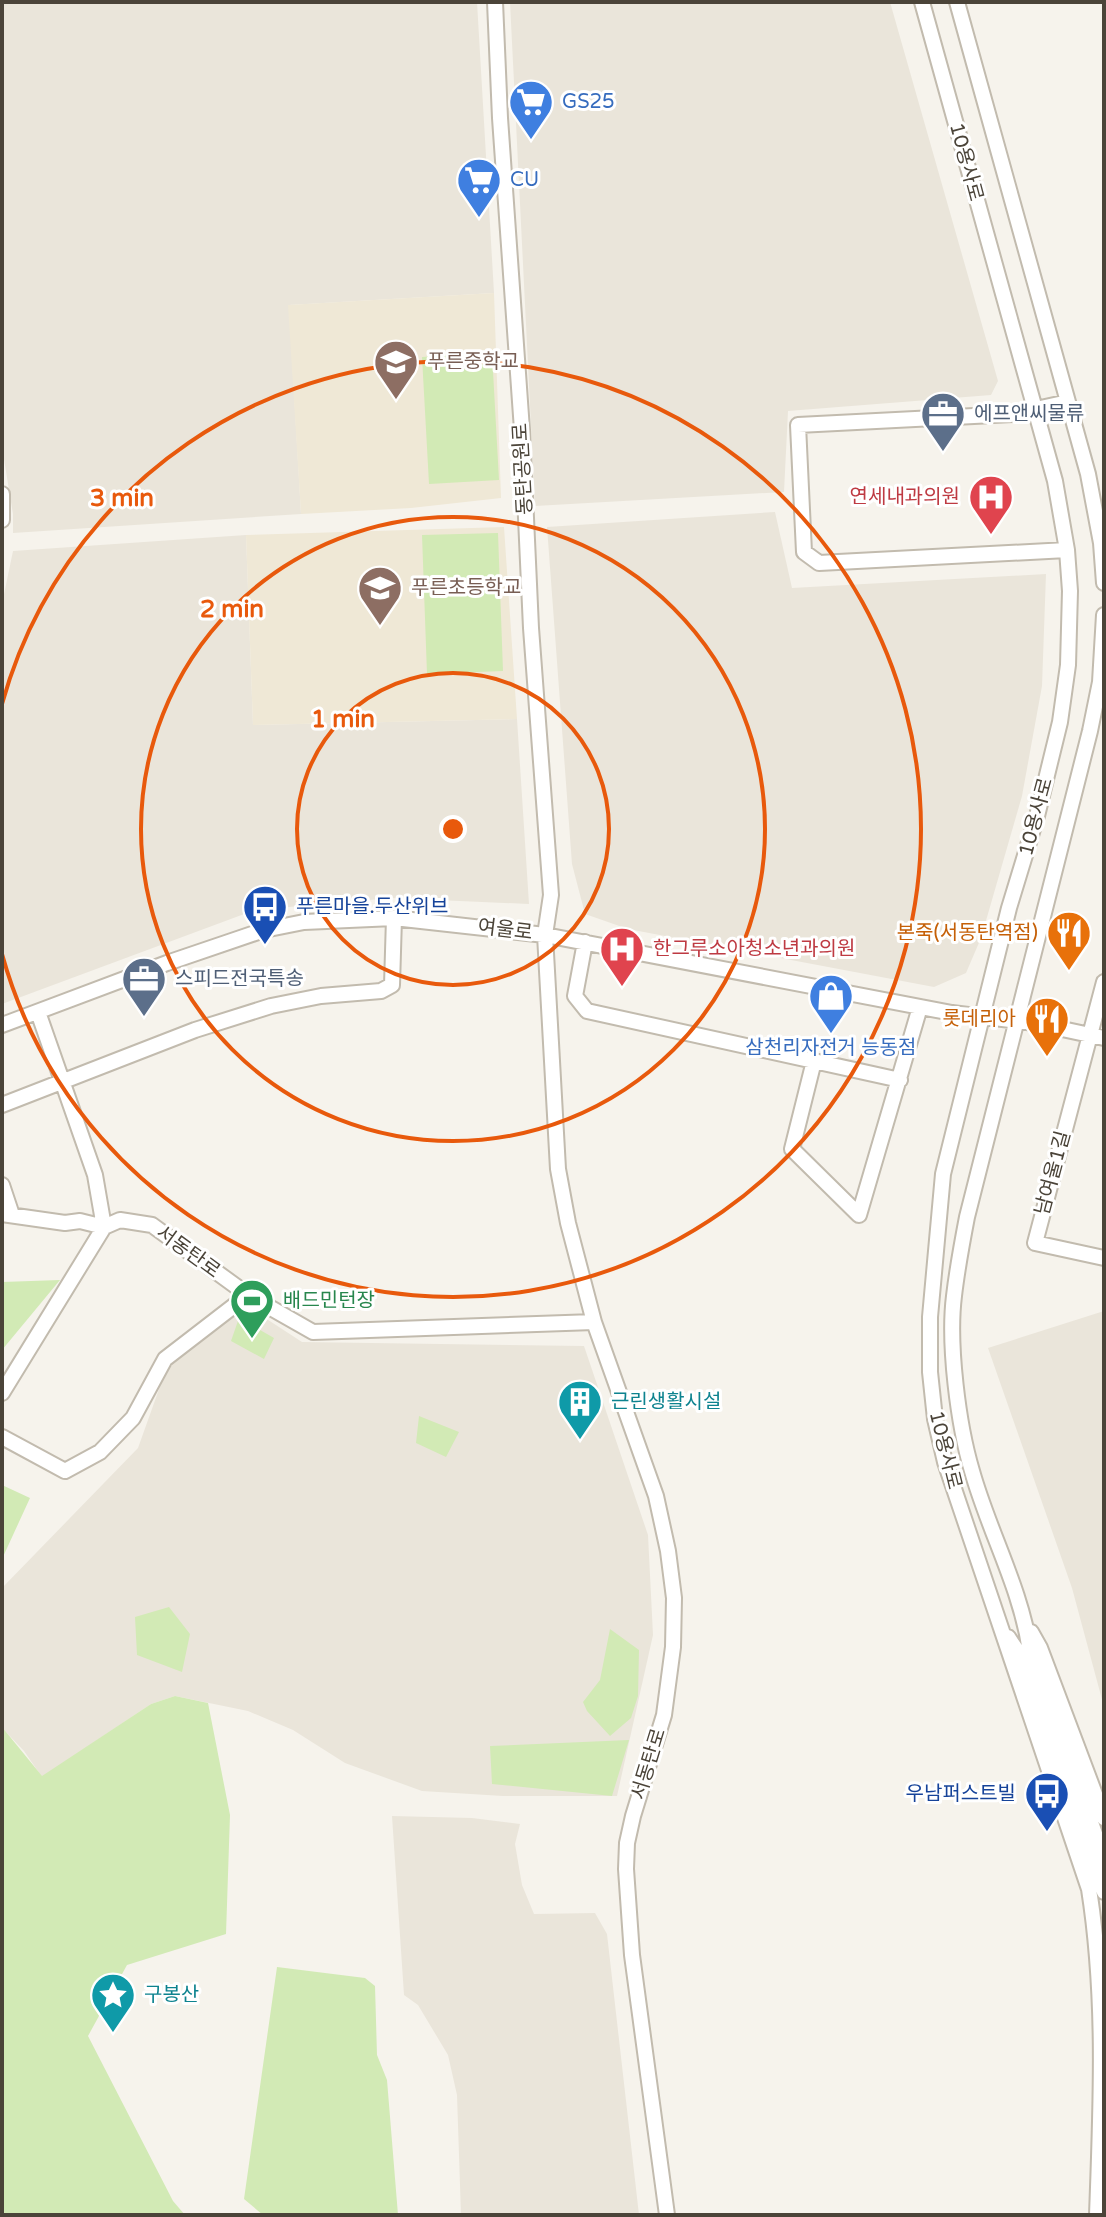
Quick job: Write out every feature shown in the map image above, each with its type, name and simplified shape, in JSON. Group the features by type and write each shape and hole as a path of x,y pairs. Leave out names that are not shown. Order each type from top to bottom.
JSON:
{"street":[{"name":"동탄공원로","path":"495,2 523,443 531,628 551,895 545,935"},
{"name":"10용사로","path":"922,2 1055,481 1067,550 1071,629 1060,722 1037,816 1009,908 943,1174 932,1275 930,1372 935,1419 945,1462 1089,1889 1098,1930 1104,2013 1097,2215"},
{"name":"10용사로","path":"957,2 1096,509 1104,583"},
{"path":"1067,550 819,563 804,552 798,425 1013,414 1068,402"},
{"path":"2,494 2,520"},
{"name":"10용사로","path":"1104,615 1100,700 967,1217 953,1297 952,1324 958,1393 972,1472 1025,1622 1030,1651 1104,1859"},
{"name":"여울로","path":"2,1025 264,930 304,922 394,918 545,935 920,1007 1097,1036"},
{"path":"2,1105 195,1030 271,1006 321,996 381,991 392,985 394,918"},
{"name":"서동탄로","path":"545,935 558,1169 568,1223 594,1322 656,1496 674,1598 673,1647 664,1715 633,1816 627,1843 626,1869 632,1955 667,2215"},
{"path":"585,942 575,996 587,1011 900,1080"},
{"path":"1097,1036 1104,982"},
{"path":"814,1061 792,1149 859,1215 920,1007"},
{"path":"2,1393 104,1227 95,1175 38,1012"},
{"name":"남여울1길","path":"1097,1036 1035,1243 1104,1258"},
{"path":"2,1185 7,1214"},
{"name":"서동탄로","path":"7,1214 65,1223 80,1221 104,1227 120,1220 152,1225 248,1295 313,1332 594,1322"},
{"path":"2,1437 65,1471 72,1469 100,1452 133,1418 165,1359 248,1295"},
{"path":"1025,1622 1040,1648 1104,1818"},
{"name":"10용사로","path":"1003,1630 1020,1655 1104,1892"}],"shaded area":[{"path":"2,2 477,2 494,293 289,305 301,514 13,533 13,514 2,447"},
{"path":"510,2 890,2 998,381 991,395 788,411 784,492 535,506"},
{"name":"푸른중학교","path":"494,293 501,498 411,508 301,514 288,305"},
{"path":"775,512 792,588 1046,574 1042,686 1022,796 981,938 966,973 934,987 628,929 585,914 572,864 547,527"},
{"name":"푸른초등학교","path":"504,527 517,719 253,725 246,535"},
{"path":"246,535 253,725 517,719 529,904 392,898 255,910 2,1004 2,604 13,551"},
{"path":"242,1310 253,1310 302,1342 584,1346 648,1535 653,1635 617,1796 503,1796 422,1791 345,1763 293,1730 248,1711 175,1696 151,1704 42,1777 5,1731 2,1727 2,1588 138,1448 168,1364"},
{"path":"1104,1311 1104,1707 1072,1588 988,1348"},
{"path":"392,1816 472,1818 520,1824 515,1844 522,1885 534,1914 595,1913 607,1934 639,2215 461,2215 457,2095 448,2055 418,2005 404,1995"}],"green space":[{"path":"492,353 499,480 429,484 422,357"},
{"path":"498,533 503,671 427,674 422,535"},
{"path":"60,1280 2,1350 2,1282"},
{"name":"배드민턴장","path":"239,1318 274,1338 264,1359 231,1341"},
{"path":"419,1416 459,1432 446,1457 416,1443"},
{"path":"2,1485 30,1498 2,1559"},
{"path":"169,1607 190,1634 182,1672 137,1655 135,1617"},
{"path":"610,1629 639,1650 638,1696 631,1718 610,1736 587,1711 583,1702 600,1680"},
{"path":"175,1696 208,1703 230,1815 226,1934 127,1965 88,2036 173,2201 185,2215 2,2215 2,1727 42,1776 151,1704"},
{"path":"629,1740 612,1796 492,1784 490,1746"},
{"path":"277,1967 365,1978 375,1986 377,2055 387,2080 398,2215 263,2215 244,2199"}],"place":[{"name":"GS25","path":"531,141"},
{"name":"CU","path":"479,219"},
{"name":"푸른중학교","path":"396,401"},
{"name":"에프앤씨물류","path":"943,453"},
{"name":"연세내과의원","path":"991,536"},
{"name":"푸른초등학교","path":"380,627"},
{"name":"푸른마을.두산위브","path":"265,946"},
{"name":"본죽(서동탄역점)","path":"1069,972"},
{"name":"한그루소아청소년과의원","path":"622,988"},
{"name":"스피드전국특송","path":"144,1018"},
{"name":"삼천리자전거 능동점","path":"831,1035"},
{"name":"롯데리아","path":"1047,1058"},
{"name":"배드민턴장","path":"252,1340"},
{"name":"근린생활시설","path":"580,1441"},
{"name":"우남퍼스트빌","path":"1047,1833"},
{"name":"구봉산","path":"113,2034"}]}
